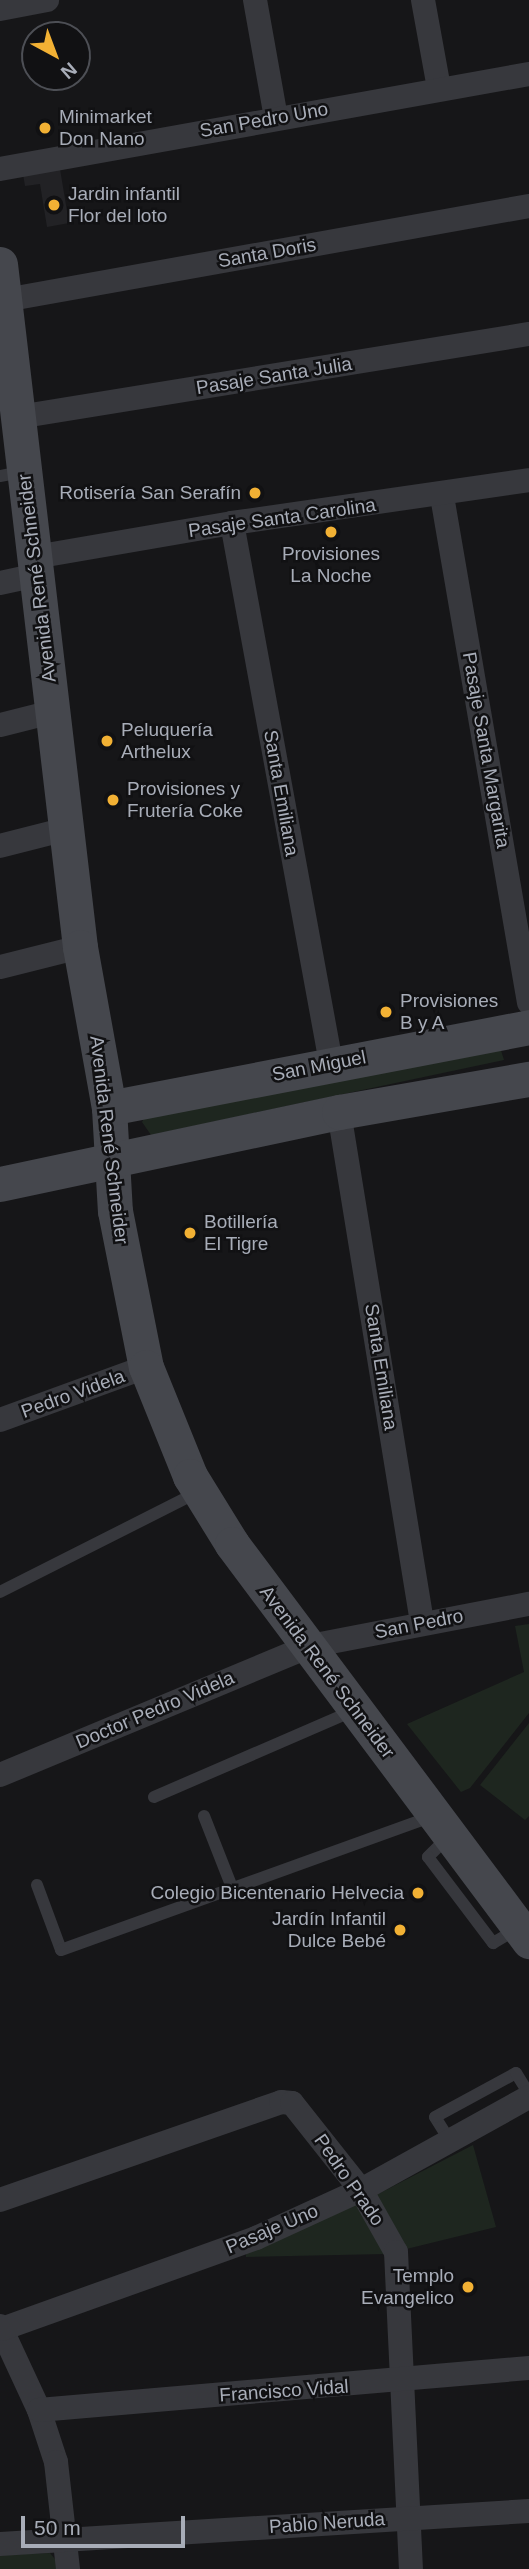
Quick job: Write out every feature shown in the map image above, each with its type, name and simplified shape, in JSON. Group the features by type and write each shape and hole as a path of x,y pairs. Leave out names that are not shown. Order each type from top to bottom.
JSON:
{"main road":[{"name":"Avenida René Schneider","path":"0,264 18,417 12,474 36,566 80,947 109,1108 109,1158 146,1367 172,1438 198,1492 441,1826 524,1935"},
{"name":"San Miguel","path":"109,1108 331,1063 529,1027"},
{"path":"0,1184 109,1158 339,1112 529,1079"}],"street":[{"path":"0,9 47,0"},
{"path":"255,0 275,118"},
{"path":"423,0 439,88"},
{"name":"San Pedro Uno","path":"0,169 439,88 529,74"},
{"name":"Santa Doris","path":"5,300 529,206"},
{"name":"Pasaje Santa Julia","path":"18,417 529,334"},
{"name":"Pasaje Santa Carolina","path":"0,583 36,566 232,523 442,496 529,480"},
{"name":"Pasaje Santa Margarita","path":"442,496 521,901 529,1003"},
{"name":"Santa Emiliana","path":"232,523 331,1063"},
{"path":"0,725 52,712"},
{"path":"0,846 66,830"},
{"path":"0,967 80,947"},
{"name":"Santa Emiliana","path":"339,1112 422,1622"},
{"name":"Pedro Videla","path":"0,1420 146,1367"},
{"name":"San Pedro","path":"310,1646 422,1622 529,1604"},
{"name":"Doctor Pedro Videla","path":"0,1775 310,1646"},
{"name":"Pasaje Uno","path":"1,2328 256,2238 361,2190 529,2096"},
{"name":"Pedro Prado","path":"0,2200 281,2102 292,2103 361,2190 396,2252 411,2569"},
{"path":"1,2328 39,2410 56,2462 68,2569"},
{"name":"Francisco Vidal","path":"39,2410 529,2368"},
{"name":"Pablo Neruda","path":"0,2544 529,2511"}],"lane":[{"path":"0,1592 198,1492"},
{"path":"154,1797 356,1709"},
{"path":"204,1816 233,1890"},
{"path":"37,1885 61,1950 233,1890 441,1826"}],"shaded area":[{"name":"Jardin infantil Flor del loto","path":"59,163 69,223 47,227 40,184 25,186 22,168"},
{"path":"499,1044 504,1060 151,1135 142,1122 146,1114"},
{"path":"529,1624 529,1713 470,1788 461,1792 407,1724 524,1672 515,1626"},
{"path":"529,1723 529,1816 525,1820 480,1785"},
{"path":"473,2145 496,2227 386,2254 246,2257 246,2252 382,2192"},
{"path":"50,2553 63,2569 0,2569 0,2555"}],"place":[{"name":"Minimarket Don Nano","path":"45,128"},
{"name":"Jardin infantil Flor del loto","path":"54,205"},
{"name":"Rotisería San Serafín","path":"255,493"},
{"name":"Provisiones La Noche","path":"331,532"},
{"name":"Peluquería Arthelux","path":"107,741"},
{"name":"Provisiones y Frutería Coke","path":"113,800"},
{"name":"Provisiones B y A","path":"386,1012"},
{"name":"Botillería El Tigre","path":"190,1233"},
{"name":"Colegio Bicentenario Helvecia","path":"418,1893"},
{"name":"Jardín Infantil Dulce Bebé","path":"400,1930"},
{"name":"Templo Evangelico","path":"468,2287"}]}
